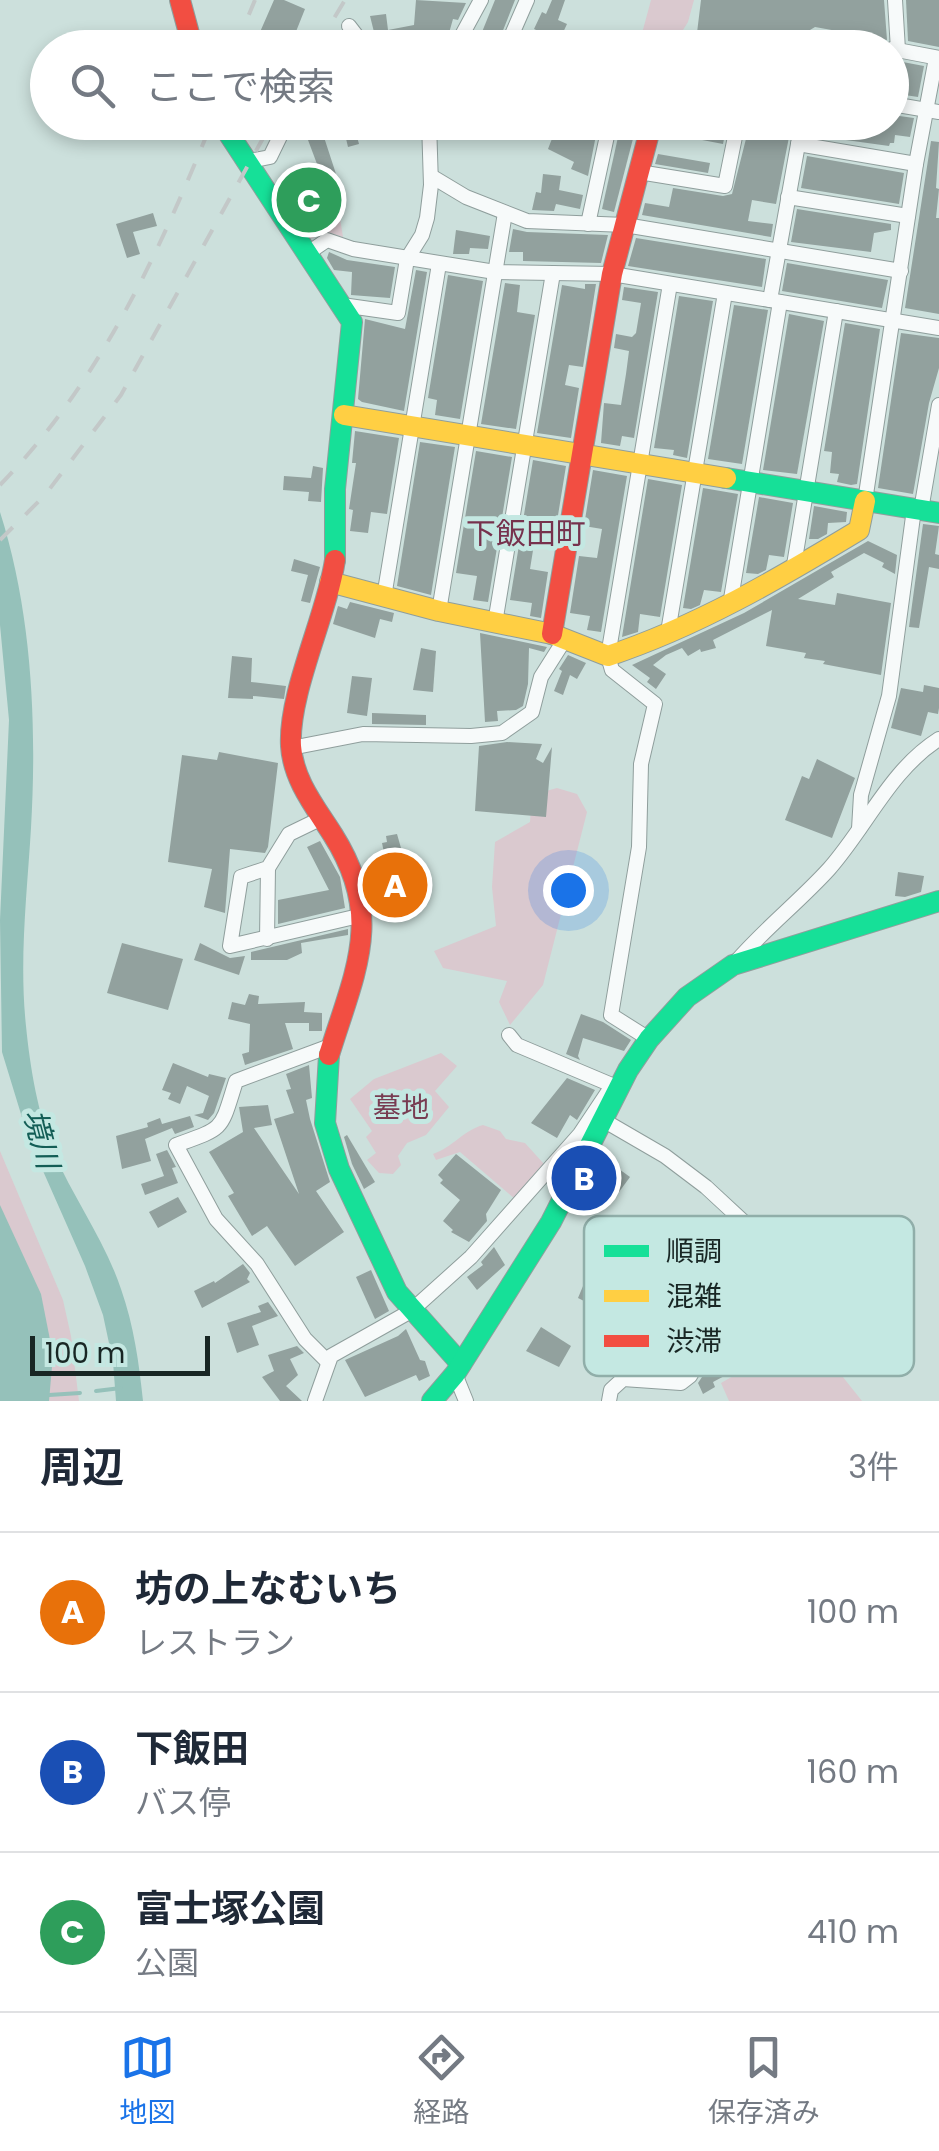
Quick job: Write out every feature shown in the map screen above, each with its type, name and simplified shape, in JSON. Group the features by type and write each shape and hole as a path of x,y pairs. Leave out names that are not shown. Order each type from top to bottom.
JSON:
{"street":[{"path":"180,0 189,30"},
{"path":"465,30 481,0"},
{"path":"514,30 527,0"},
{"path":"895,0 895,30"},
{"path":"349,26 352,30"},
{"path":"330,582 558,637 608,656 730,605 860,530 916,164 932,111 937,58 909,53"},
{"path":"231,140 352,322 335,488 336,563 293,719 292,748 300,782 354,872 363,915 356,966 330,1046 323,1103 333,1155 378,1257 396,1292 458,1369 466,1401"},
{"path":"244,162 270,156 278,140"},
{"path":"342,305 398,312 407,258 422,235 431,176 430,140"},
{"path":"588,224 606,140"},
{"path":"292,748 364,734 502,733 532,712 540,677 558,637 582,454 612,274 647,140"},
{"path":"639,172 725,186 734,140"},
{"path":"730,605 775,301 777,250 799,140"},
{"path":"798,144 916,164"},
{"path":"431,176 466,198 527,221 625,225 900,271"},
{"path":"788,196 908,216"},
{"path":"439,611 505,213"},
{"path":"308,253 327,240 344,247 439,264 496,272 612,274 939,328"},
{"path":"384,596 439,264"},
{"path":"495,623 553,273"},
{"path":"649,1039 611,1015 639,847 642,764 655,704 612,670 608,656 670,284"},
{"path":"668,632 724,293"},
{"path":"793,571 836,312"},
{"path":"859,829 860,795 889,696 925,511 939,405"},
{"path":"344,415 925,511"},
{"path":"733,965 832,866 919,752 939,738"},
{"path":"268,938 268,868 289,834 322,818"},
{"path":"268,868 241,877 230,946 363,915"},
{"path":"315,1401 328,1361 368,1333 411,1311 471,1258 580,1134 649,1039 701,984 733,965 939,901"},
{"path":"509,1036 516,1045 616,1086"},
{"path":"328,1361 305,1339 257,1264 216,1219 176,1145 216,1130 223,1121 236,1081 330,1046"},
{"path":"432,1401 458,1369 550,1222 603,1120 616,1086"},
{"path":"603,1120 665,1156 737,1216"},
{"path":"608,1401 611,1390 623,1379 680,1383 690,1376"}],"green space":[{"path":"651,0 694,0 683,30 643,30"},
{"path":"332,167 343,237 327,232 310,239 276,192"},
{"path":"557,788 577,794 587,812 543,985 510,1025 499,1002 507,981 443,968 434,951 496,926 492,887 495,842 530,822 532,795"},
{"name":"墓地","path":"441,1053 457,1066 435,1091 449,1107 426,1135 407,1143 398,1156 401,1165 393,1174 379,1173 367,1160 376,1153 366,1137 372,1131 350,1099 374,1079"},
{"path":"483,1125 500,1131 506,1139 525,1143 544,1164 515,1199 460,1152 436,1160 433,1154"},
{"path":"0,1151 63,1300 79,1401 0,1401"},
{"path":"733,1376 842,1376 862,1401 729,1401 721,1383"}],"water":[{"name":"境川","path":"0,512 19,589 30,668 33,788 23,976 32,1074 54,1153 121,1289 143,1401 116,1401 103,1315 28,1137 2,1052 0,920 9,720 0,625"},
{"path":"0,1205 41,1294 53,1355 49,1401 0,1401"}],"building":[{"path":"274,0 305,9 297,30 261,30"},
{"path":"416,0 466,3 450,30 388,30 414,25"},
{"path":"495,0 515,0 503,30 483,30"},
{"path":"552,0 565,0 558,20 567,24 564,30 534,29 542,12 546,14"},
{"path":"701,0 884,0 886,30 815,27 697,30"},
{"path":"906,0 939,0 939,47 909,41"},
{"path":"386,14 388,30 374,30 370,16"},
{"path":"909,63 924,66 918,97 909,96"},
{"path":"308,140 325,140 336,174 323,180"},
{"path":"346,140 358,140 359,144 348,147"},
{"path":"551,140 595,140 588,176 571,169 574,162 548,149"},
{"path":"617,140 633,140 614,212 602,209"},
{"path":"746,140 788,140 776,204 752,200 748,221 773,224 771,237 642,215 645,203 669,207 673,188 732,194"},
{"path":"846,140 894,140 889,146"},
{"path":"931,141 939,142 939,314 905,308"},
{"path":"658,154 710,163 708,173 655,164"},
{"path":"807,156 904,173 899,204 801,188"},
{"path":"543,174 561,176 559,190 583,195 580,209 556,204 554,211 532,210 536,192 541,193"},
{"path":"797,209 891,224 891,230 874,233 871,252 791,242"},
{"path":"153,213 157,226 133,232 140,254 127,258 116,224"},
{"path":"513,229 608,235 601,263 523,261 523,252 509,252"},
{"path":"456,230 490,236 488,249 470,248 469,254 453,254"},
{"path":"636,238 766,259 762,287 628,266"},
{"path":"329,252 347,260 395,267 390,298 351,295 352,272 334,270 327,258"},
{"path":"787,263 888,280 882,308 782,291"},
{"path":"416,270 427,272 404,411 362,402 358,399 365,319 405,329"},
{"path":"448,275 483,281 460,419 435,415 437,400 428,398"},
{"path":"505,283 520,285 517,312 535,315 516,429 481,424"},
{"path":"585,284 596,284 583,367 569,365 565,385 579,388 571,438 537,433 562,285 585,289"},
{"path":"624,287 658,292 634,438 622,436 620,446 601,443 604,403 621,405 626,374 629,351 614,348 616,334 632,337 636,333 641,303 622,300"},
{"path":"679,296 713,301 687,458 673,455 674,450 654,448"},
{"path":"734,305 768,310 742,464 708,459"},
{"path":"789,314 824,321 797,474 763,470"},
{"path":"845,323 880,329 857,484 851,485 837,482 839,474 830,473 832,452 824,451"},
{"path":"901,333 939,338 939,368 913,494 878,488"},
{"path":"355,431 399,438 387,514 371,512 368,533 350,531"},
{"path":"420,442 455,447 431,595 397,586"},
{"path":"476,451 512,457 488,602 473,600 477,576 456,573"},
{"path":"533,460 566,466 554,540 535,538 530,569 548,572 541,618 530,616 532,603 510,600"},
{"path":"313,466 323,468 321,502 308,501 309,492 283,490 284,476 311,478"},
{"path":"593,470 627,476 601,632 587,630 590,616 570,613 579,556 597,558 602,529 584,526"},
{"path":"648,479 682,485 660,617 640,614 638,632 622,637"},
{"path":"703,488 738,494 721,592 704,590 700,605 683,608"},
{"path":"759,497 793,503 784,557 769,555 766,570 746,573"},
{"path":"814,506 847,512 846,522 828,523 827,534 809,539"},
{"path":"923,524 939,526 935,554 939,555 939,569 929,567 919,628 909,627"},
{"path":"868,541 897,555 895,574 864,553 831,572 834,577 798,599 835,605 837,593 891,603 881,675 823,664 825,661 804,658 806,653 766,646 772,610 713,640 716,648 701,652 700,649 688,656 682,648 666,655 653,665 666,674 656,689 647,682 650,678 632,665 744,613"},
{"path":"294,559 320,567 310,603 301,601 308,575 291,571"},
{"path":"350,602 394,613 392,622 380,619 375,638 333,624 338,606 347,609"},
{"path":"480,633 547,647 544,652 529,648 523,706 497,711 498,721 485,722"},
{"path":"421,648 436,651 433,692 413,690"},
{"path":"568,655 586,663 577,679 570,675 563,695 554,691 562,671 559,669"},
{"path":"232,656 252,658 251,682 286,686 284,699 228,698"},
{"path":"352,676 372,678 367,716 347,713"},
{"path":"924,685 939,688 938,714 928,712 921,736 891,728 901,688 923,692"},
{"path":"372,713 426,715 426,725 372,724"},
{"path":"507,742 542,744 536,759 543,763 552,747 546,817 475,811 479,746"},
{"path":"219,752 278,763 268,847 265,853 230,849 225,913 204,907 212,869 168,862 182,755 217,760"},
{"path":"817,759 855,778 832,838 785,820 802,776 809,779"},
{"path":"397,834 406,891 387,894 381,868 387,867 382,843 387,842 386,836"},
{"path":"320,841 340,877 345,908 278,924 278,900 329,890 307,847"},
{"path":"898,872 924,876 921,892 895,896"},
{"path":"348,929 348,935 301,943 302,953 287,960 251,960 251,952"},
{"path":"122,943 183,959 168,1010 107,993"},
{"path":"200,943 230,958 245,956 239,975 194,960"},
{"path":"249,994 259,996 258,1004 305,1002 304,1012 322,1013 322,1031 309,1031 309,1023 285,1023 293,1049 245,1065 242,1054 249,1052 250,1024 228,1019 232,1002 245,1005"},
{"path":"581,1014 603,1022 631,1040 624,1051 583,1038 580,1060 566,1054"},
{"path":"173,1063 208,1077 209,1074 226,1078 208,1120 194,1115 203,1113 209,1096 187,1086 180,1104 168,1099 171,1093 162,1090"},
{"path":"309,1065 312,1098 306,1100 330,1182 316,1191 344,1232 295,1266 267,1226 252,1236 228,1196 234,1193 209,1152 243,1132 239,1107 268,1105 272,1125 254,1128 299,1194 274,1119 294,1113 286,1090 291,1089 286,1074"},
{"path":"567,1078 595,1090 577,1120 570,1115 557,1138 531,1123"},
{"path":"190,1116 194,1127 175,1134 172,1128 145,1139 151,1161 122,1169 116,1136 148,1127 147,1123 160,1118 162,1124"},
{"path":"347,1135 375,1182 364,1189 352,1164 344,1137"},
{"path":"167,1150 176,1167 172,1168 178,1183 145,1195 141,1184 164,1176 156,1154"},
{"path":"456,1154 501,1190 486,1214 487,1221 469,1242 451,1232 443,1221 460,1200 440,1183 443,1180 438,1175"},
{"path":"601,1156 630,1177 619,1192 592,1172"},
{"path":"178,1197 187,1212 158,1228 149,1212"},
{"path":"494,1247 505,1265 477,1290 467,1277 483,1265 481,1262"},
{"path":"243,1264 250,1273 250,1282 202,1308 194,1291 215,1283"},
{"path":"371,1270 389,1311 375,1319 356,1277"},
{"path":"268,1302 278,1316 252,1326 259,1345 237,1353 227,1323 261,1312 258,1306"},
{"path":"541,1327 571,1346 559,1367 526,1351"},
{"path":"406,1329 430,1376 419,1381 416,1375 365,1397 345,1360"},
{"path":"297,1346 304,1353 290,1359 298,1375 286,1386 302,1401 280,1401 262,1377 274,1371 268,1355"},
{"path":"703,1376 724,1376 703,1394 698,1383"}],"waterway":[{"path":"96,1391 121,1388"},
{"path":"49,1395 80,1393"}],"railway":[{"path":"242,30 255,0"},
{"path":"327,30 345,0"},
{"path":"0,485 68,403 124,314 171,220 204,140"},
{"path":"0,540 45,495 121,395 262,140"}],"traffic: fast":[{"path":"233,140 352,322 335,489 335,560"},
{"path":"726,478 939,513"},
{"path":"432,1401 455,1374 551,1222 628,1070 649,1039 687,997 733,965 939,901"},
{"path":"329,1055 325,1123 339,1169 397,1292 461,1364"}],"traffic: slow":[{"path":"344,415 726,478"},
{"path":"330,582 439,611 552,634 608,656 706,616 859,530 865,501"}],"traffic: jam":[{"path":"180,0 188,30"},
{"path":"552,634 612,274 647,140"},
{"path":"329,1055 360,944 358,892 349,865 301,782 291,746 295,702 335,560"}],"place":[{"name":"富士塚公園","path":"309,200"},
{"name":"坊の上なむいち","path":"395,885"},
{"name":"下飯田","path":"584,1178"}],"district":[{"name":"下飯田町","path":"526,534"}]}
